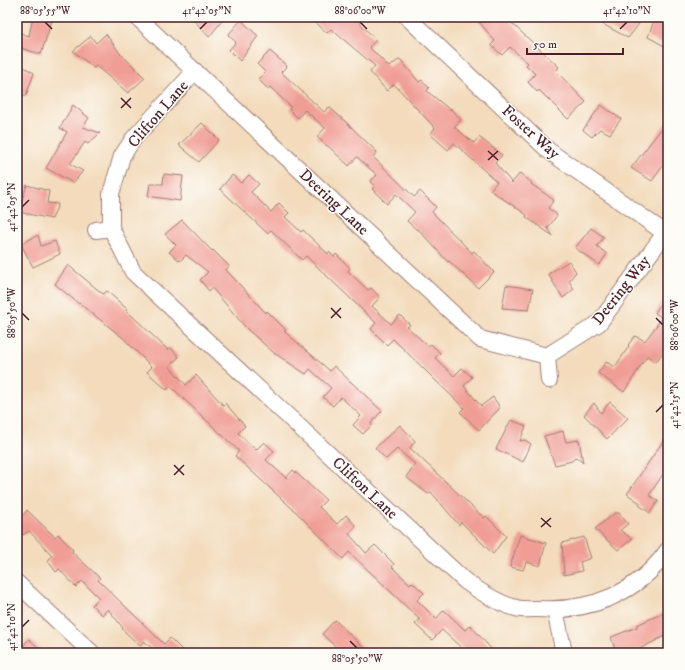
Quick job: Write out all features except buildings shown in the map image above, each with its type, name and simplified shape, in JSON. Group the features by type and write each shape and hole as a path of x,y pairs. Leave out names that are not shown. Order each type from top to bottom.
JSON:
{"street":[{"name":"Deering Lane","path":"138,17 480,339 547,356"},
{"name":"Foster Way","path":"407,17 550,151 667,231"},
{"name":"Clifton Lane","path":"195,71 134,138 122,156 103,229 134,272 465,581 478,590 517,608 555,610 585,606 620,594 644,578 668,550"},
{"name":"Deering Way","path":"547,356 599,323 667,231"},
{"path":"547,356 549,380"},
{"path":"17,583 92,653"},
{"path":"555,610 564,653"}]}
